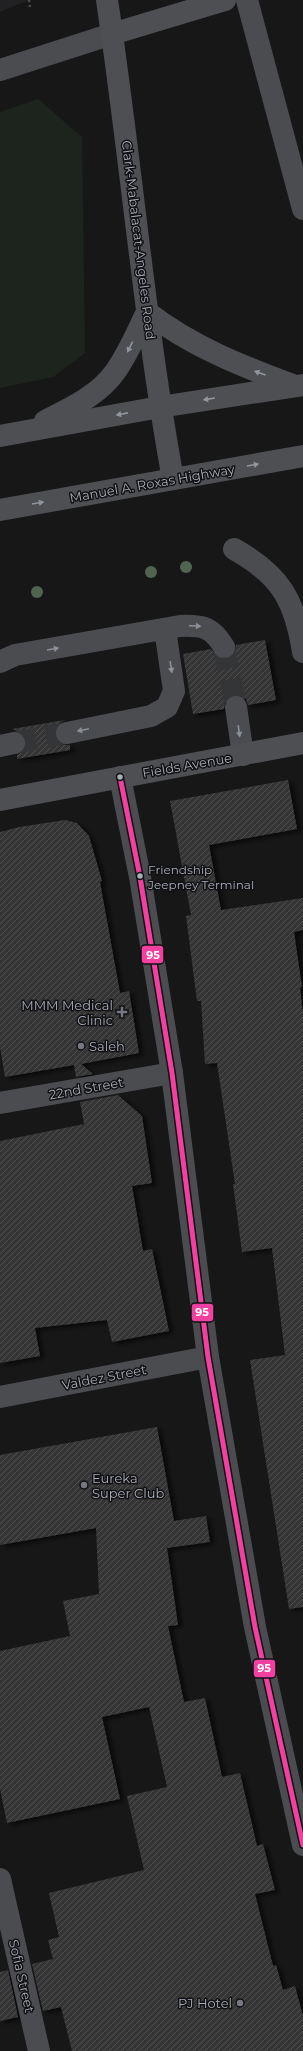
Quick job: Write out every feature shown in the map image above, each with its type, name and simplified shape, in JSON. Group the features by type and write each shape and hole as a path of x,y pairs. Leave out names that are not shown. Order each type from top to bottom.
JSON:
{"main road":[{"name":"Clark-Mabalacat-Angeles Road","path":"107,0 160,407 173,479"},
{"path":"112,34 226,0"},
{"path":"22,432 80,403 106,382 120,365 147,312 171,330 212,352 255,372 300,386"},
{"path":"0,436 160,407 300,386"},
{"name":"Manuel A. Roxas Highway","path":"0,510 303,456"},
{"name":"Fields Avenue","path":"0,800 303,743"}],"street":[{"path":"247,0 303,209"},
{"path":"0,70 112,34"},
{"path":"234,549 251,558 285,592 297,620 303,652"},
{"path":"0,662 15,656 180,626 204,627 212,631 224,647"},
{"path":"67,733 151,716 167,708 174,691 165,629"},
{"path":"236,707 243,755"},
{"path":"120,777 140,876 172,1073 208,1357 255,1627 303,1845"},
{"name":"22nd Street","path":"0,1103 172,1073"},
{"name":"Valdez Street","path":"0,1397 208,1357"},
{"name":"Sofia Street","path":"0,1878 40,2051"}],"path":[{"path":"29,0 30,7"}],"shaded area":[{"path":"0,0 29,0 0,12"},
{"path":"38,99 82,137 85,353 53,377 0,388 0,112"}],"building":[{"path":"265,640 276,700 248,705 246,699 241,696 234,695 228,697 225,702 224,709 193,714 183,654 211,649 218,658 231,658 235,653 236,645"},
{"path":"65,720 58,724 55,729 55,735 58,742 63,745 70,745 70,750 17,759 17,755 26,747 26,741 23,734 12,729"},
{"path":"288,780 297,829 209,845 221,910 303,898 303,930 294,932 302,987 300,988 303,1014 303,1607 289,1609 250,1360 285,1355 272,1248 242,1252 233,1184 235,1184 217,1063 205,1064 201,1001 197,1001 186,916 191,915 170,801"},
{"path":"65,820 77,823 89,836 102,881 100,882 120,993 129,991 139,1053 81,1064 93,1074 76,1077 74,1065 5,1077 0,1047 0,832 19,827"},
{"path":"118,1095 142,1116 152,1183 132,1186 143,1251 152,1249 169,1331 112,1342 107,1320 35,1328 40,1356 0,1363 0,1141 84,1124 80,1102"},
{"path":"157,1427 174,1521 206,1516 210,1542 167,1548 178,1625 168,1626 184,1702 205,1698 222,1777 240,1773 257,1846 263,1844 275,1890 255,1894 273,1966 276,1965 283,1990 295,1986 303,2016 303,2051 72,2051 61,2007 43,2011 32,1964 53,1959 48,1940 59,1937 49,1893 144,1870 127,1796 167,1787 149,1707 102,1717 120,1799 7,1823 0,1789 0,1651 70,1636 63,1601 99,1594 96,1528 0,1545 0,1455"},
{"path":"8,1970 18,2017 0,2021 0,1972"}],"tunnel":[{"path":"224,647 236,707"},
{"path":"14,743 67,733"}],"transit line":[{"name":"95","path":"120,777 140,877 172,1073 208,1357 255,1627 303,1845"}],"place":[{"name":"Friendship Jeepney Terminal","path":"140,876"},
{"name":"MMM Medical Clinic","path":"122,1012"},
{"name":"Saleh","path":"81,1046"},
{"name":"Eureka Super Club","path":"84,1485"},
{"name":"PJ Hotel","path":"240,2003"}]}
